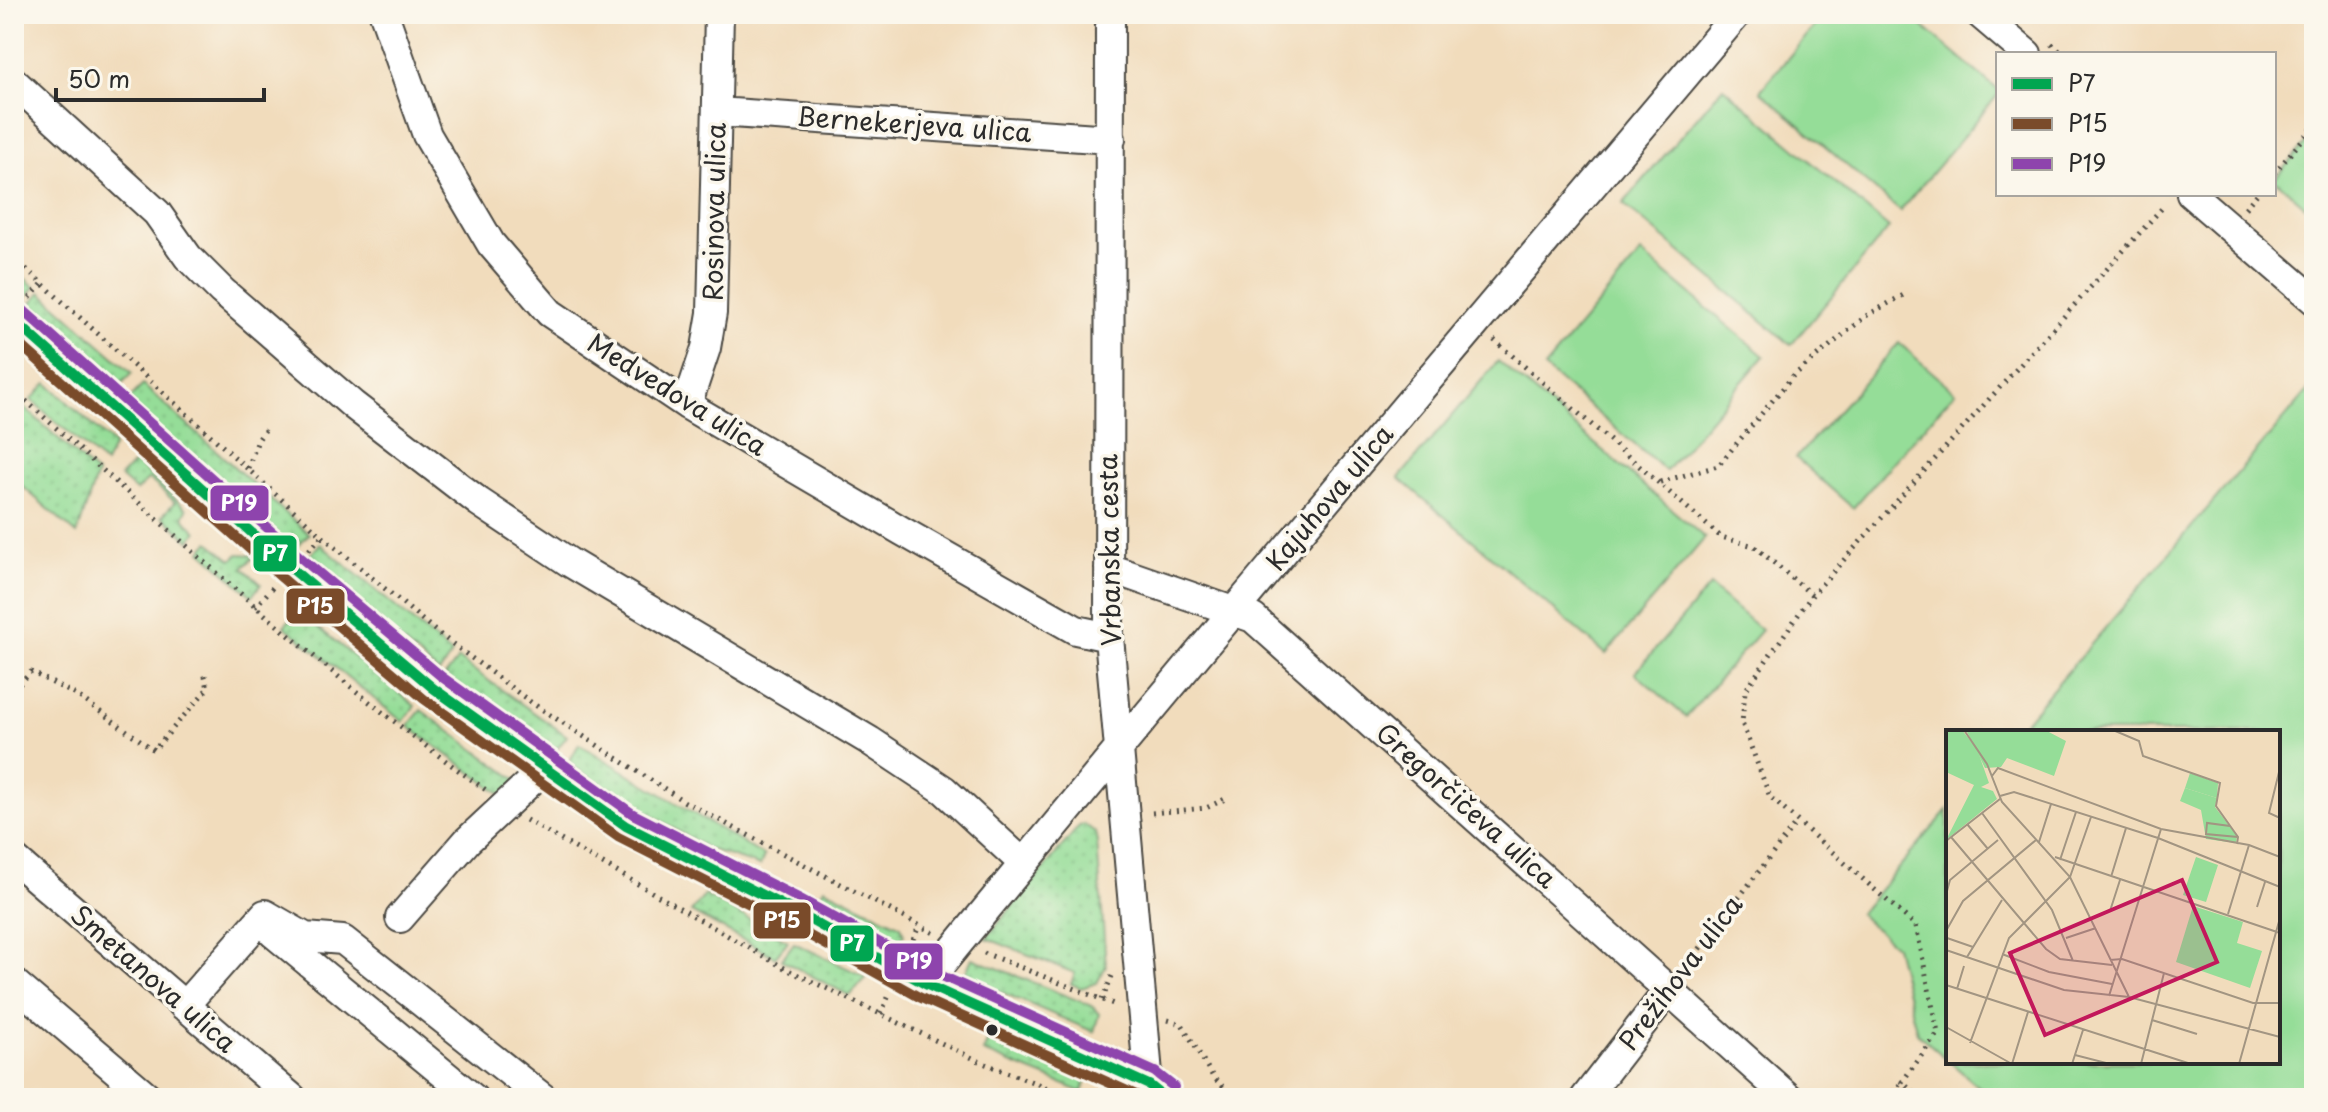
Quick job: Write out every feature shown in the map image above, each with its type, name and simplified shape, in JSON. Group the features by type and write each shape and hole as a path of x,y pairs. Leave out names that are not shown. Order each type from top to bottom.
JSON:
{"street":[{"name":"Medvedova ulica","path":"384,14 427,135 491,244 550,313 687,405 1037,610 1076,630 1109,637"},
{"name":"Rosinova ulica","path":"687,405 706,348 712,313 719,14"},
{"name":"Vrbanska cesta","path":"1110,14 1109,637 1157,1092"},
{"name":"Kajuhova ulica","path":"925,984 1232,610 1737,14"},
{"path":"1980,14 2025,52"},
{"path":"14,82 157,213 188,257 222,291 353,405 479,502 569,562 870,741 944,790 1023,863"},
{"name":"Bernekerjeva ulica","path":"717,112 1111,139"},
{"path":"2193,196 2314,300"},
{"path":"14,320 291,568 422,678 626,826 794,911 925,984 1157,1092"},
{"name":"Gregorčičeva ulica","path":"1109,568 1253,618 1670,988 1789,1098"},
{"path":"400,918 467,841 545,768"},
{"name":"Smetanova ulica","path":"14,859 292,1098"},
{"path":"184,1006 265,914 305,937 343,940 543,1098"},
{"path":"259,921 473,1098"},
{"path":"14,983 149,1098"},
{"name":"Prežihova ulica","path":"1585,1098 1670,988"}],"path":[{"path":"2276,171 2314,126"},
{"path":"2245,209 2255,196"},
{"path":"1888,1098 1938,1033 1916,926 1770,797 1742,723 1745,691 1812,595 2163,207"},
{"path":"14,258 438,633 577,734 685,802 767,847 958,943 1121,1007"},
{"path":"1659,483 1718,466 1793,376 1866,316 1907,293"},
{"path":"1475,324 1721,537 1754,546 1812,595"},
{"path":"248,468 258,440 268,426"},
{"path":"255,607 282,577"},
{"path":"14,690 31,672 78,696 154,750 208,688 204,672"},
{"path":"1152,813 1206,808 1225,799"},
{"name":"Prežihova ulica","path":"1670,988 1796,823"},
{"path":"1102,1000 1109,979"},
{"path":"1164,1019 1182,1024 1213,1077 1235,1098"},
{"path":"1902,1082 1920,1098"}],"green space":[{"path":"1825,14 1908,14 1996,88 1996,97 1900,211 1760,91"},
{"path":"1723,87 1889,228 1791,345 1623,204"},
{"path":"2314,134 2314,214 2276,181 2276,177"},
{"path":"1641,253 1764,356 1666,471 1544,368"},
{"path":"14,269 35,287 20,304 14,299"},
{"path":"41,292 132,373 114,391 47,330 51,326 29,306"},
{"path":"1899,343 1955,392 1853,508 1796,458"},
{"path":"1498,361 1705,538 1606,654 1399,478"},
{"path":"47,383 114,445 105,464 31,400"},
{"path":"2314,384 2314,1098 1992,1098 1952,1064 2280,1064 2280,730 2018,730"},
{"path":"143,385 309,534 293,550 127,401"},
{"path":"24,407 97,474 77,534 14,479 14,418"},
{"path":"135,462 187,509 183,517 197,532 190,541 162,516 175,502 149,479 136,491 120,477"},
{"path":"209,542 232,560 238,554 256,555 243,568 261,584 252,596 201,551"},
{"path":"320,544 452,654 439,673 305,561"},
{"path":"1710,586 1761,630 1686,717 1635,673"},
{"path":"298,611 415,706 403,722 284,626"},
{"path":"458,659 567,736 557,749 545,749 445,676"},
{"path":"421,710 518,781 505,797 408,726"},
{"path":"579,744 764,856 760,866 706,848 568,764"},
{"path":"1946,812 1946,1058 1917,1033 1895,946 1859,914"},
{"path":"1084,824 1095,832 1097,842 1106,966 1097,983 1081,988 1071,984 1075,973 986,938 1079,826"},
{"path":"824,888 901,926 904,934 898,947 819,897"},
{"path":"705,895 788,941 775,957 691,912"},
{"path":"794,943 866,977 850,996 781,960"},
{"path":"972,958 1092,1006 1099,1014 1094,1032 964,976"},
{"path":"988,1040 1071,1068 1088,1078 1082,1092 983,1052"}],"transit line":[{"name":"P19","path":"23,310 300,557 442,677 633,814 800,899 931,971 1155,1072 1174,1087"},
{"name":"P7","path":"14,320 291,568 433,688 626,826 794,911 925,984 1149,1085 1165,1098"},
{"name":"P15","path":"14,339 282,578 424,699 618,837 787,923 919,997 1143,1098"}]}
